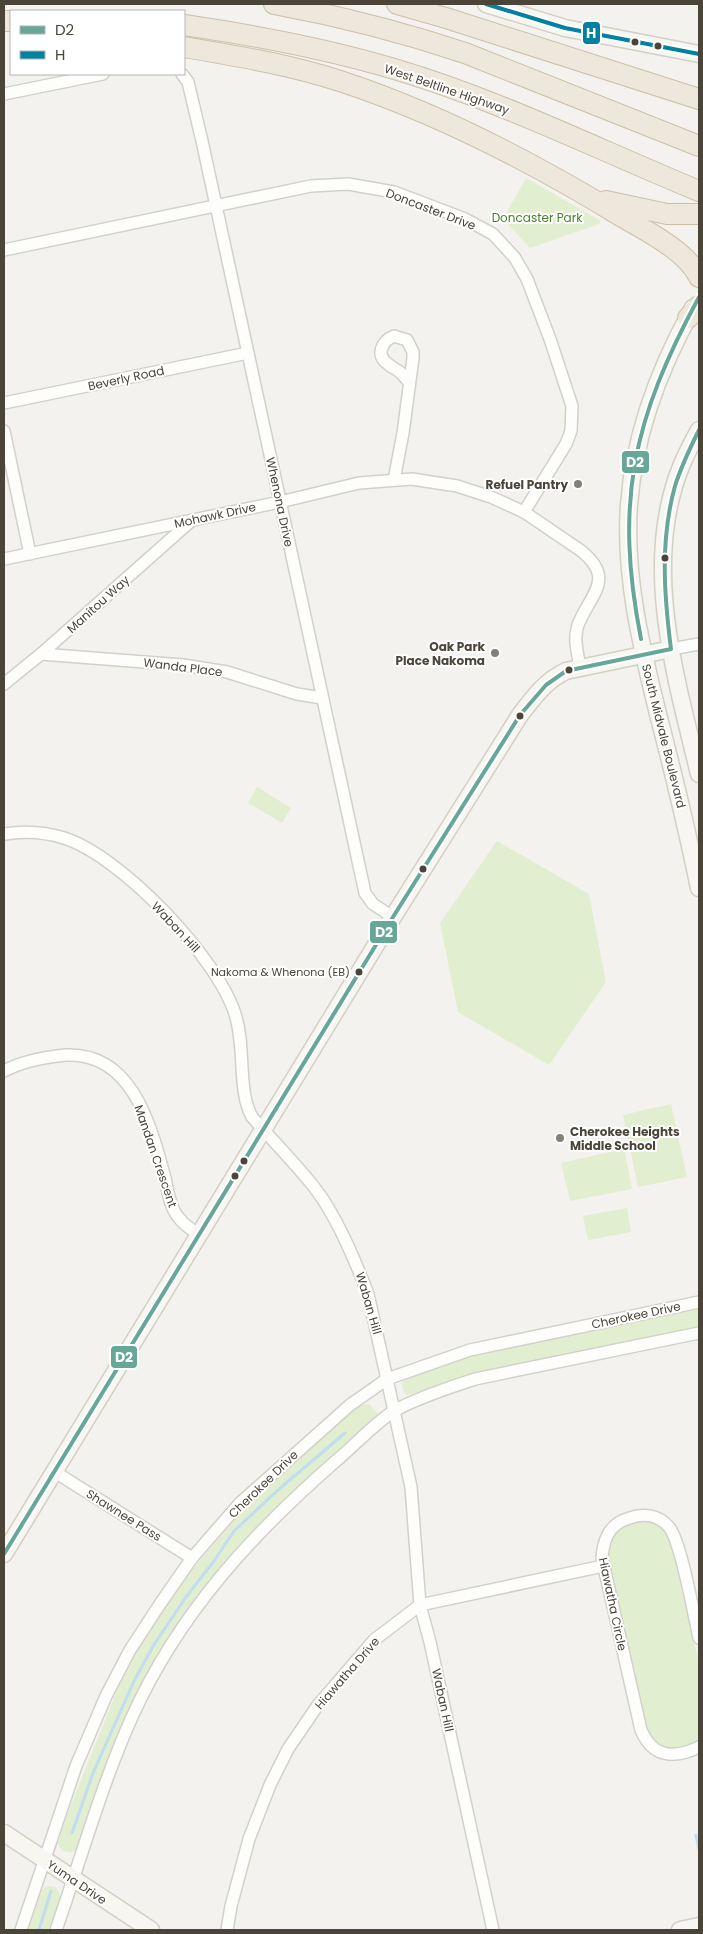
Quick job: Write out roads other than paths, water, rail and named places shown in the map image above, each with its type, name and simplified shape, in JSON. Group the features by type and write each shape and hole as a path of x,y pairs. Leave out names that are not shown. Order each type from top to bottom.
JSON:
{"highway":[{"path":"274,4 350,20 457,50 699,146"},
{"path":"397,4 699,99"},
{"name":"West Beltline Highway","path":"185,25 258,36 392,68 498,106 699,191"},
{"path":"185,47 314,74 366,90 468,133 534,166 663,242 690,263 699,277"},
{"path":"587,196 667,214 699,214"}],"main road":[{"path":"486,4 565,28 699,54"},
{"name":"South Midvale Boulevard","path":"699,297 694,312 659,380 644,425 631,481 628,529 634,602 644,655 694,834 699,888"},
{"name":"South Midvale Boulevard","path":"699,430 679,473 670,502 665,530 663,561 664,592 671,650 699,774"},
{"path":"4,1554 393,917 520,716 543,686 554,677 566,671 671,650"},
{"name":"Yuma Drive","path":"4,1833 151,1930"},
{"path":"680,1930 699,1926"}],"street":[{"path":"4,94 98,75"},
{"name":"Whenona Drive","path":"183,75 188,82 194,105 365,893 373,904 393,917"},
{"name":"Doncaster Drive","path":"4,250 312,186 348,184 394,192 465,219 493,234 515,258 527,279 550,339 572,406 571,431 566,444 524,512"},
{"name":"Beverly Road","path":"4,403 248,353"},
{"path":"394,480 403,433 409,382"},
{"path":"4,431 30,554"},
{"name":"Mohawk Drive","path":"4,559 280,502 359,483 412,479 457,486 524,512 587,555 599,576 598,590 578,625 575,638 580,668"},
{"name":"Manitou Way","path":"4,684 42,654 191,521"},
{"path":"671,650 699,644"},
{"name":"Wanda Place","path":"42,654 183,665 227,672 297,694 322,698"},
{"name":"Waban Hill","path":"4,834 26,832 51,835 65,838 82,846 131,881 187,936 216,974 230,1001 239,1026 244,1099 252,1118 315,1188 341,1232 358,1266 368,1294 411,1487 420,1604 493,1930"},
{"name":"Mandan Crescent","path":"4,1072 27,1062 56,1056 74,1055 100,1060 112,1067 126,1082 137,1101 159,1158 178,1218 200,1235"},
{"name":"Cherokee Drive","path":"21,1930 76,1766 106,1696 130,1650 192,1558 240,1503 350,1405 387,1378 470,1350 699,1302"},
{"path":"56,1930 115,1755 133,1715 164,1658 187,1621 218,1578 247,1545 310,1483 394,1411 440,1392 475,1380 699,1333"},
{"name":"Shawnee Pass","path":"55,1472 192,1558"},
{"name":"Hiawatha Circle","path":"699,1638 678,1546 670,1528 663,1521 646,1515 636,1516 617,1523 610,1530 604,1542 602,1558 638,1718 644,1736 654,1749 667,1754 683,1753 699,1747"},
{"name":"Hiawatha Drive","path":"227,1930 231,1906 249,1839 270,1785 288,1748 318,1705 374,1640 420,1604 604,1566"}],"waterway":[{"path":"72,1833 93,1773 135,1679 155,1643 186,1597 234,1531 278,1490 345,1433"},
{"path":"696,1835 699,1849"},
{"path":"39,1930 51,1891"}],"place":[{"name":"Refuel Pantry","path":"578,484"},
{"name":"Oak Park Place Nakoma","path":"495,653"},
{"name":"Nakoma & Whenona (EB)","path":"359,972"},
{"name":"Cherokee Heights Middle School","path":"560,1138"}],"park label":[{"name":"Doncaster Park","path":"537,217"}]}
